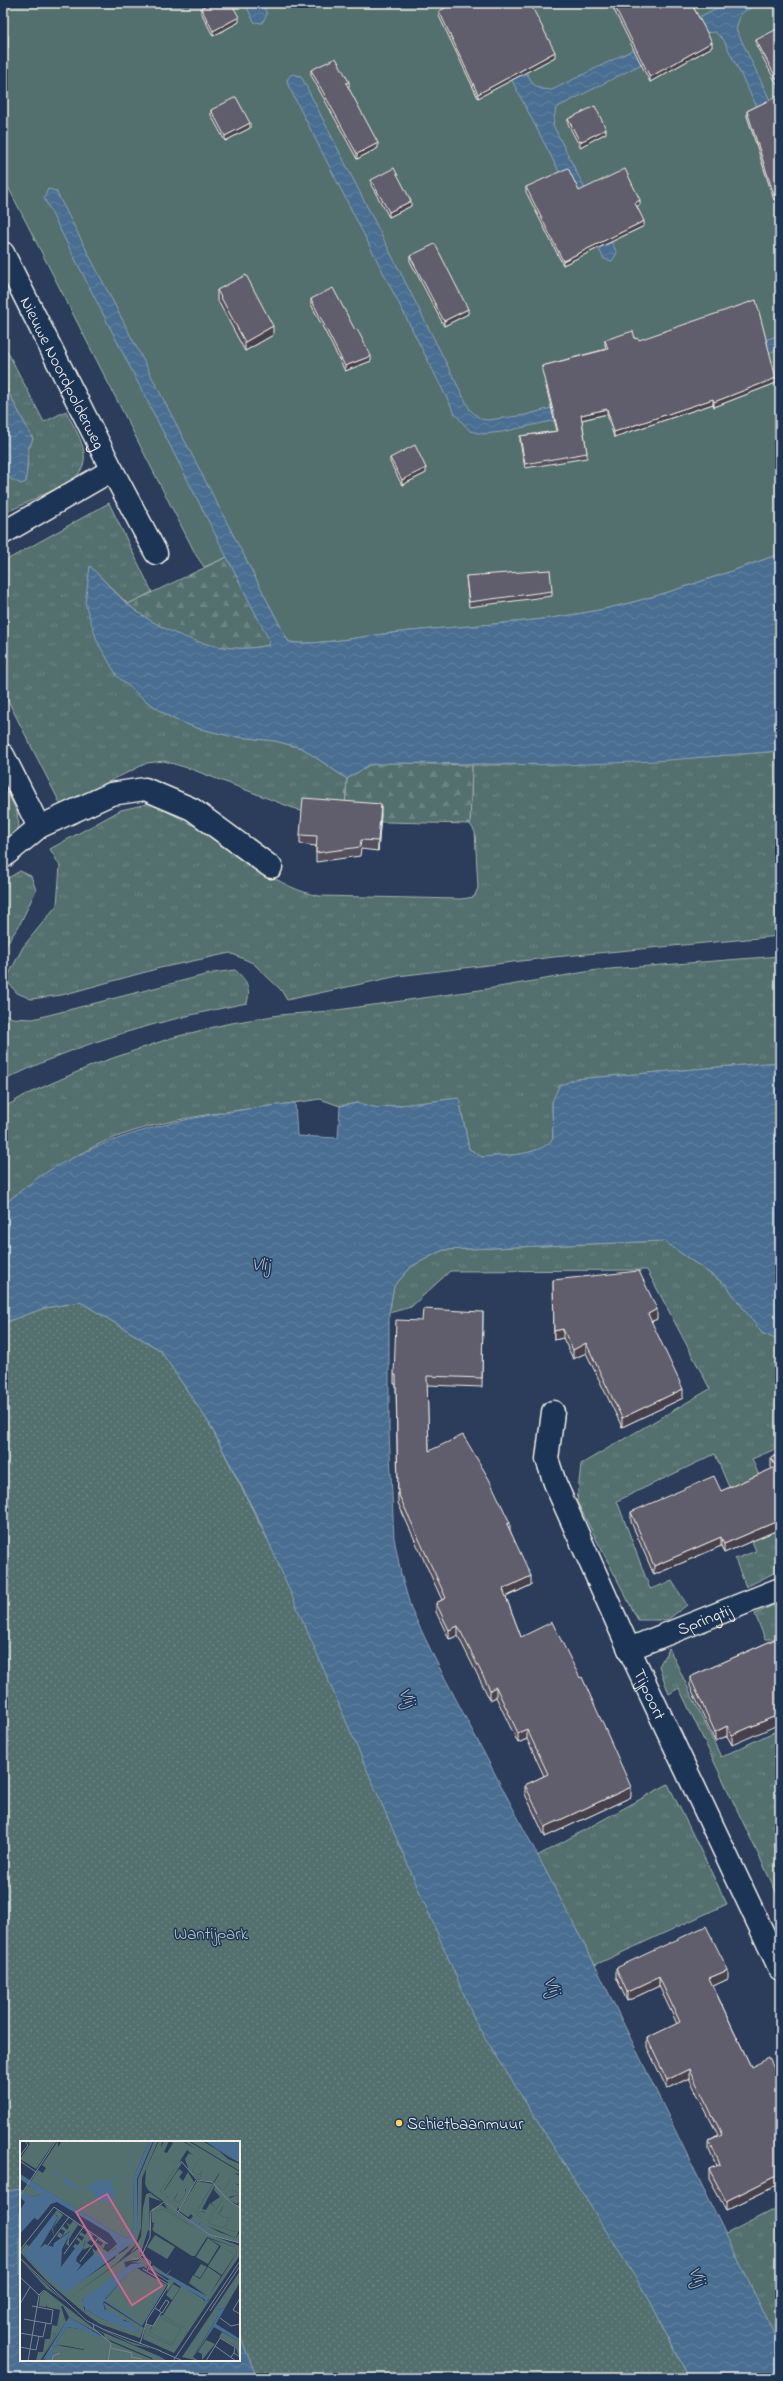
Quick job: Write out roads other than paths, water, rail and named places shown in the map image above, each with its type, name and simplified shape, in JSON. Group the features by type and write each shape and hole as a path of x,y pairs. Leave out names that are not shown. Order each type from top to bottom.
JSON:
{"street":[{"name":"Nieuwe Noordpolderweg","path":"3,253 112,470 156,553"},
{"path":"3,533 112,470"},
{"path":"3,755 38,827"},
{"path":"3,857 38,827 111,794 145,789 192,809 271,867"},
{"name":"Tijpoort","path":"553,1412 547,1459 555,1483 629,1649 780,1969"},
{"name":"Springtij","path":"629,1649 780,1589"}],"water":[{"path":"245,3 262,3 267,14 262,23 254,22"},
{"path":"472,3 487,3 533,84 541,89 552,90 727,3 760,3 741,13 736,29 780,121 780,153 723,39 715,32 702,33 556,108 553,125 617,253 612,261 604,259"},
{"path":"292,74 301,76 470,410 481,419 489,420 525,415 597,396 780,335 780,349 601,410 502,432 483,434 470,431 455,414 287,83 288,78"},
{"path":"48,189 56,191 288,641 295,643 306,643 334,641 408,631 529,621 577,614 654,596 780,554 780,751 656,761 565,765 393,763 369,765 347,779 302,748 275,741 230,736 197,728 171,718 142,698 117,676 97,641 85,603 90,566 132,608 153,622 184,637 218,646 235,648 252,648 269,645 270,642 44,198"},
{"path":"3,382 33,439 28,449 26,482 21,484 9,478 3,470"},
{"name":"Vlij","path":"780,1062 780,1276 777,1280 780,1286 780,1341 762,1333 726,1285 664,1241 443,1250 412,1266 394,1286 389,1313 389,1431 394,1538 401,1574 411,1609 437,1663 595,1965 780,2346 780,2378 689,2378 650,2301 477,2025 261,1524 209,1423 160,1350 80,1302 45,1308 3,1323 3,1205 50,1170 108,1142 138,1132 200,1117 295,1103 297,1136 338,1138 340,1106 358,1103 377,1108 459,1098 469,1149 482,1157 510,1155 539,1149 547,1145 553,1139 552,1102 559,1086 575,1079"},
{"path":"20,2189 20,2361 240,2361 240,2336 257,2378 3,2378 3,2192"}],"place":[{"name":"Schietbaanmuur","path":"399,2123"}],"park label":[{"name":"Wantijpark","path":"211,1933"}]}
